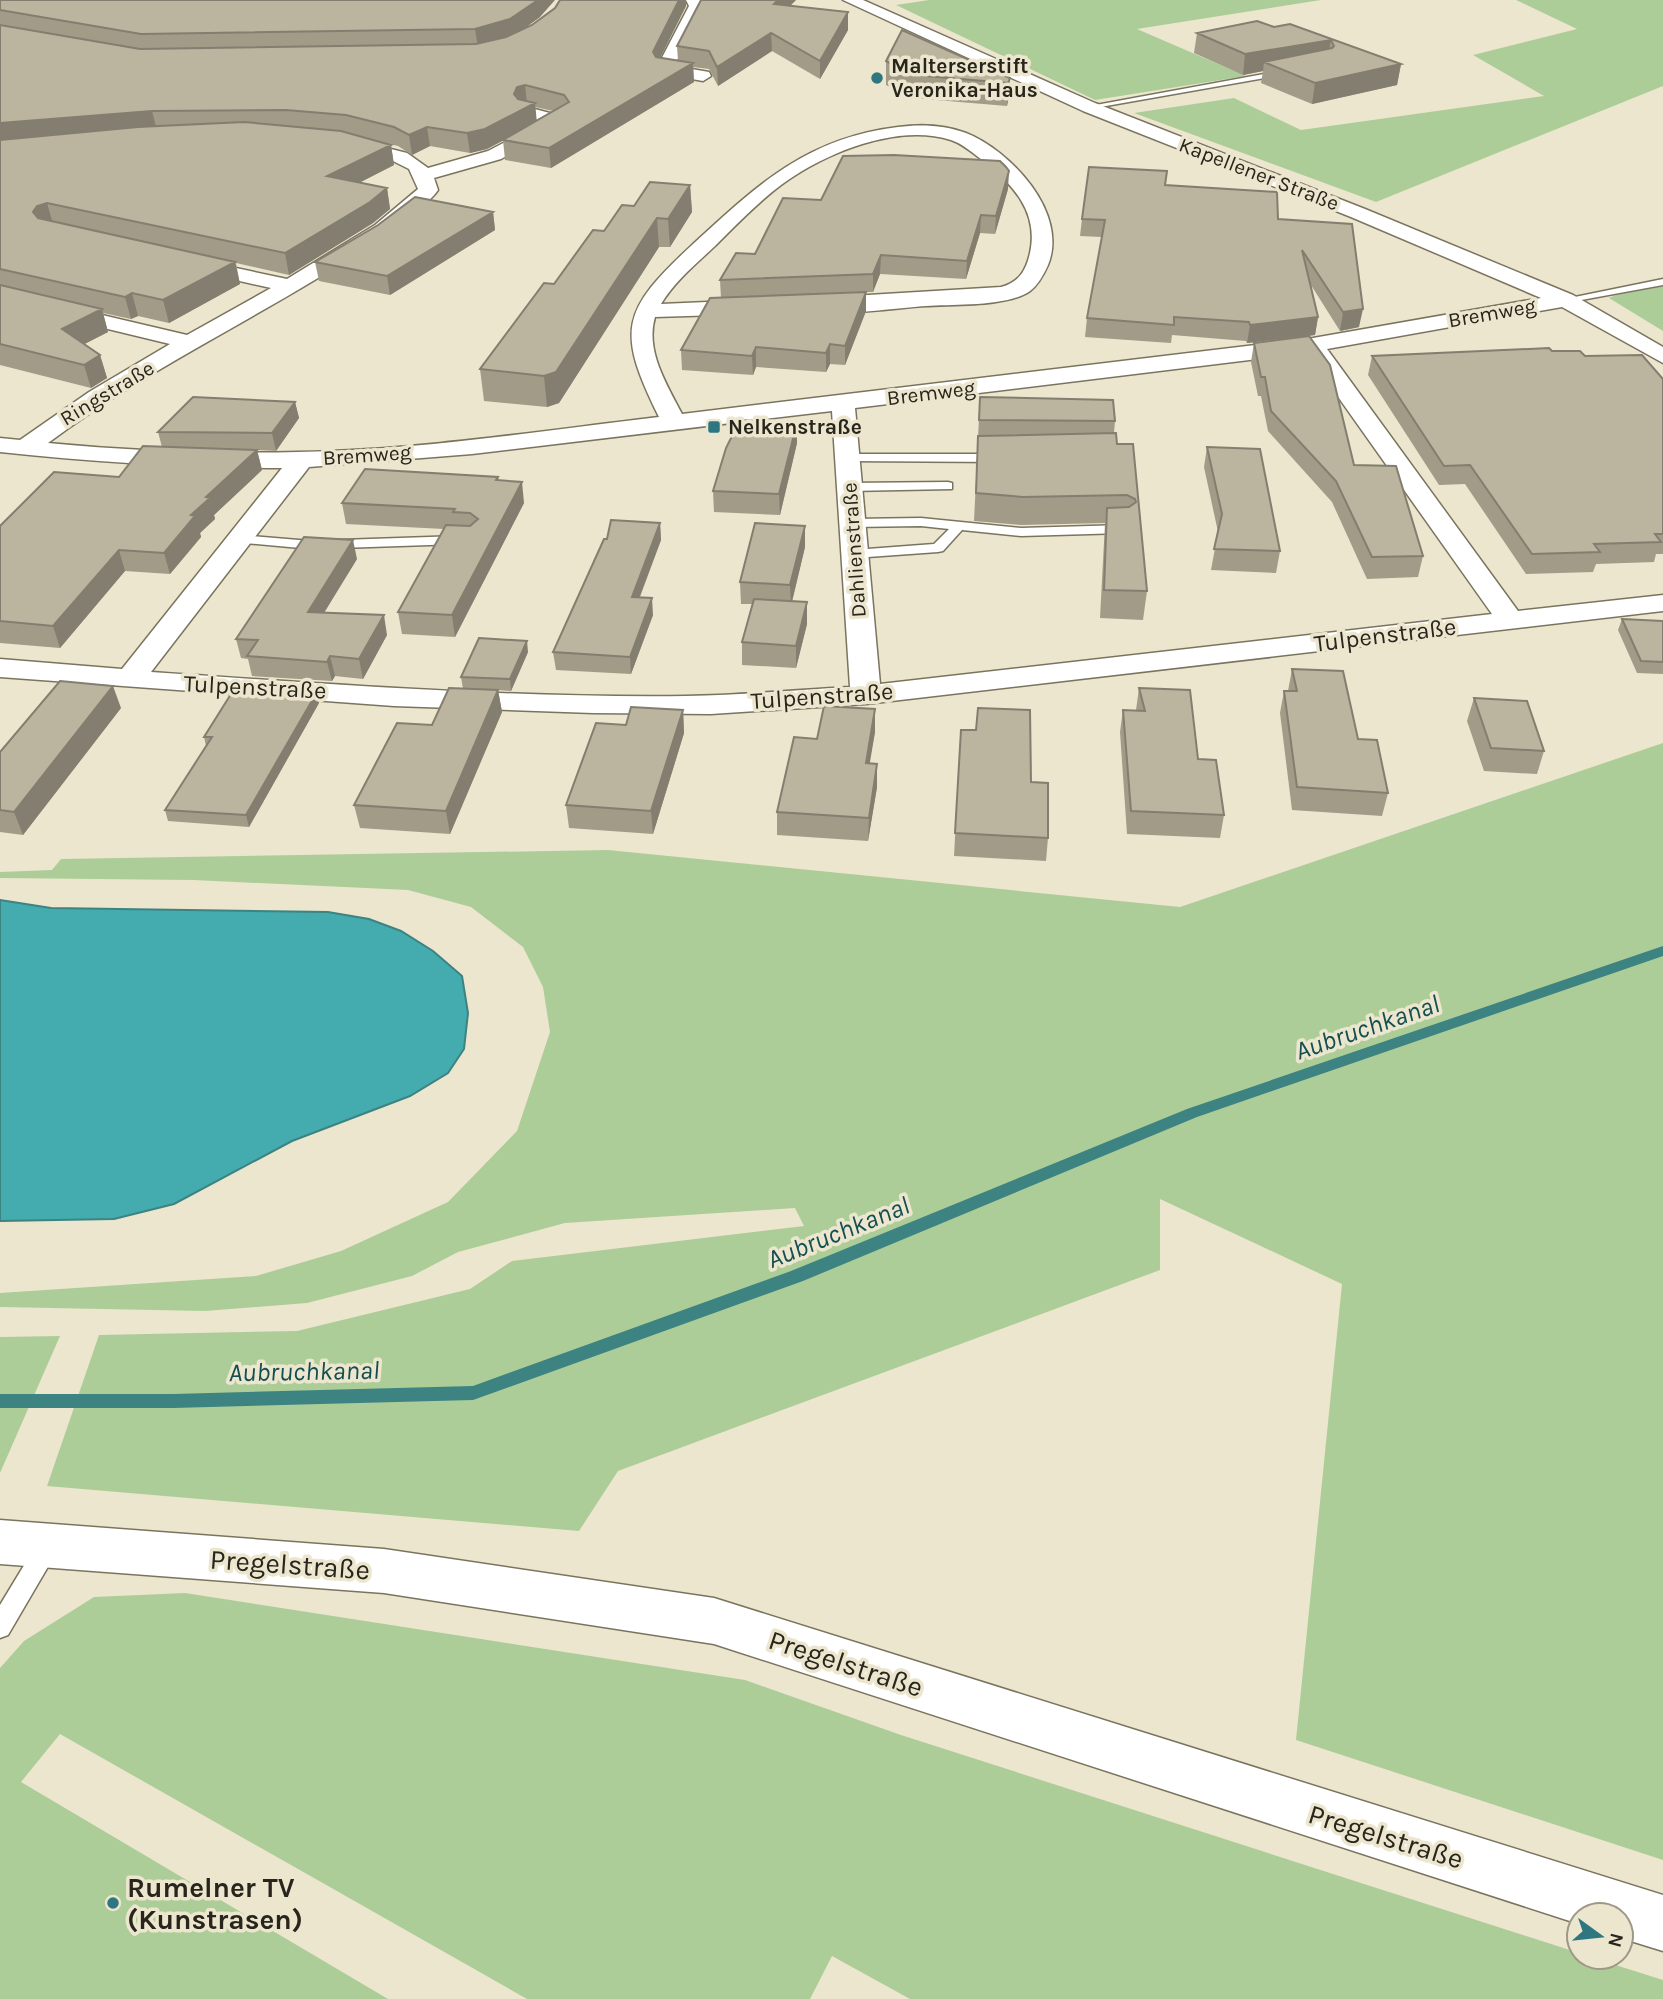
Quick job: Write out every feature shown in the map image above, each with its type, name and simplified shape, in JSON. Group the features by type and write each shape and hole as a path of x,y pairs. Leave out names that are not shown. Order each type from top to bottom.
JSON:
{"street":[{"path":"694,0 697,6 664,69 703,76"},
{"name":"Kapellener Straße","path":"851,0 1089,107 1358,213 1565,300 1663,356"},
{"path":"319,139 372,148 415,164 424,174 463,168 501,155 559,121 527,112"},
{"path":"674,422 650,377 639,344 645,311 657,289 772,183 802,164 845,146 892,133 918,131 959,137 1013,176 1032,199 1042,222 1043,245 1035,272 1020,289 977,296 802,306"},
{"name":"Ringstraße","path":"25,448 64,417 291,286 419,201 428,190 424,174"},
{"path":"171,260 291,286"},
{"name":"Ringstraße","path":"0,297 192,343"},
{"name":"Bremweg","path":"0,445 201,460 301,460 472,447 1314,345 1565,300"},
{"path":"645,311 775,307"},
{"path":"1314,345 1510,620"},
{"name":"Dahlienstraße","path":"843,404 866,695"},
{"name":"Tulpenstraße","path":"130,679 301,460"},
{"name":"Tulpenstraße","path":"0,668 130,679 500,702 635,705 866,695 1663,603"},
{"name":"Pregelstraße","path":"24,1544 383,1571 714,1621 1663,1923"}],"lane":[{"path":"1089,107 1300,69"},
{"path":"1565,300 1663,282"},
{"path":"847,457 1017,458"},
{"path":"849,487 948,486"},
{"path":"852,523 922,522 1021,532 1124,529"},
{"path":"854,554 938,548 960,526"},
{"path":"239,539 312,545 440,539 473,541"},
{"path":"0,1627 24,1544"}],"green space":[{"path":"929,0 1321,0 1137,29 1246,76 1095,100 896,5"},
{"path":"1516,0 1663,0 1663,86 1376,202 1134,113 1234,98 1301,130 1544,96 1473,55 1577,29"},
{"path":"1663,286 1663,331 1609,298 1616,295"},
{"path":"1663,743 1663,1860 1296,1740 1342,1284 1160,1199 1160,1270 618,1471 579,1531 47,1486 99,1335 297,1331 470,1289 512,1261 804,1226 795,1208 565,1223 458,1252 412,1276 307,1303 205,1311 0,1307 0,1293 256,1276 341,1251 448,1202 517,1131 550,1032 543,987 523,947 471,907 408,890 193,880 0,878 0,872 52,870 61,859 608,850 1180,907"},
{"path":"60,1336 0,1473 0,1337"},
{"path":"185,1593 745,1680 901,1735 1565,1948 1565,1971 1634,1971 1663,1980 1663,1999 910,1999 832,1956 810,1999 527,1999 60,1734 21,1782 388,1999 0,1999 0,1668 24,1641 94,1597"}],"water":[{"path":"0,900 51,908 328,912 369,919 401,931 433,951 462,976 468,1013 464,1049 448,1073 410,1096 292,1141 174,1204 114,1219 0,1221"}],"building":[{"path":"0,0 538,0 510,19 475,29 141,34 0,10"},
{"path":"560,0 679,0 653,52 656,57 693,63 549,148 503,140 569,102 564,95 525,85 517,87 514,94 518,99 535,103 485,129 467,133 427,127 409,135 394,127 346,115 286,110 152,111 0,123 0,25 140,49 476,44 506,37 532,25 555,8"},
{"path":"701,0 778,0 774,4 848,12 820,61 771,33 717,67 709,51 677,46"},
{"path":"1257,21 1274,27 1290,24 1401,64 1315,83 1264,62 1332,48 1334,46 1331,40 1245,54 1197,33"},
{"path":"902,30 1010,78 1008,83 913,75 886,61"},
{"path":"244,122 341,131 391,145 327,176 387,188 370,202 285,253 47,203 37,206 33,212 38,218 235,262 163,300 132,293 125,297 0,269 0,140 138,127"},
{"path":"894,155 1000,161 1009,171 996,216 981,215 967,261 881,255 873,274 720,280 736,253 755,254 783,198 821,200 843,156"},
{"path":"1089,167 1167,171 1165,185 1277,192 1278,219 1352,224 1363,309 1343,312 1302,250 1318,317 1250,325 1249,322 1174,317 1174,325 1087,318 1105,220 1082,219"},
{"path":"650,182 690,185 668,219 657,218 556,372 544,376 480,369 544,283 554,284 593,230 604,231 622,205 634,206"},
{"path":"415,197 493,212 387,276 315,262 378,225"},
{"path":"0,285 102,309 62,329 100,355 84,365 0,344"},
{"path":"866,292 845,346 830,344 826,353 756,347 752,356 681,350 710,298"},
{"path":"1309,336 1330,365 1354,465 1396,466 1423,556 1372,557 1336,481 1271,411 1265,377 1261,377 1254,343"},
{"path":"1549,348 1552,351 1580,351 1585,356 1642,355 1663,379 1663,534 1655,534 1661,542 1594,544 1600,552 1532,554 1470,465 1444,466 1372,356"},
{"path":"193,397 295,402 272,433 158,432"},
{"path":"980,397 1113,400 1115,421 979,420"},
{"path":"740,420 797,423 779,494 713,491 726,448"},
{"path":"1116,433 1117,444 1133,444 1147,591 1104,590 1107,508 1129,507 1136,502 1135,499 1127,495 1023,497 976,493 978,436"},
{"path":"143,446 257,450 206,497 210,498 191,515 195,516 164,553 119,550 53,626 0,621 0,526 54,472 119,477"},
{"path":"1207,447 1260,449 1280,551 1214,549 1222,514"},
{"path":"365,469 498,477 496,480 522,482 452,615 398,612 446,525 470,526 478,519 470,513 453,512 455,509 342,503"},
{"path":"611,520 660,523 632,597 652,598 630,657 553,652 604,539 607,539"},
{"path":"755,523 805,526 790,585 740,582"},
{"path":"304,537 353,540 308,612 384,615 359,659 330,656 327,662 247,656 258,640 236,639"},
{"path":"754,599 807,602 796,646 742,642"},
{"path":"1622,619 1663,621 1663,662 1641,661"},
{"path":"479,638 527,641 510,679 461,677"},
{"path":"1292,669 1343,671 1358,739 1377,740 1388,793 1297,787 1284,691 1297,691"},
{"path":"60,681 113,686 14,812 0,810 0,752"},
{"path":"236,686 317,692 246,815 165,810 212,737 204,737"},
{"path":"449,688 498,690 446,811 354,805 397,723 432,725"},
{"path":"1139,688 1190,690 1198,759 1216,760 1224,815 1131,811 1123,710 1145,711"},
{"path":"1474,698 1527,701 1544,751 1491,748"},
{"path":"824,706 875,709 866,763 877,764 869,818 777,812 794,737 817,739"},
{"path":"631,707 683,710 651,811 566,805 596,723 626,725"},
{"path":"978,708 1030,710 1031,782 1048,783 1048,838 955,833 961,730 976,730"}],"waterway":[{"name":"Aubruchkanal","path":"0,1401 173,1401 473,1393 797,1276 1192,1113 1663,951"}],"place":[{"name":"Malterserstift Veronika-Haus","path":"877,78"},
{"name":"Nelkenstraße","path":"714,427"},
{"name":"Rumelner TV (Kunstrasen)","path":"113,1903"}]}
